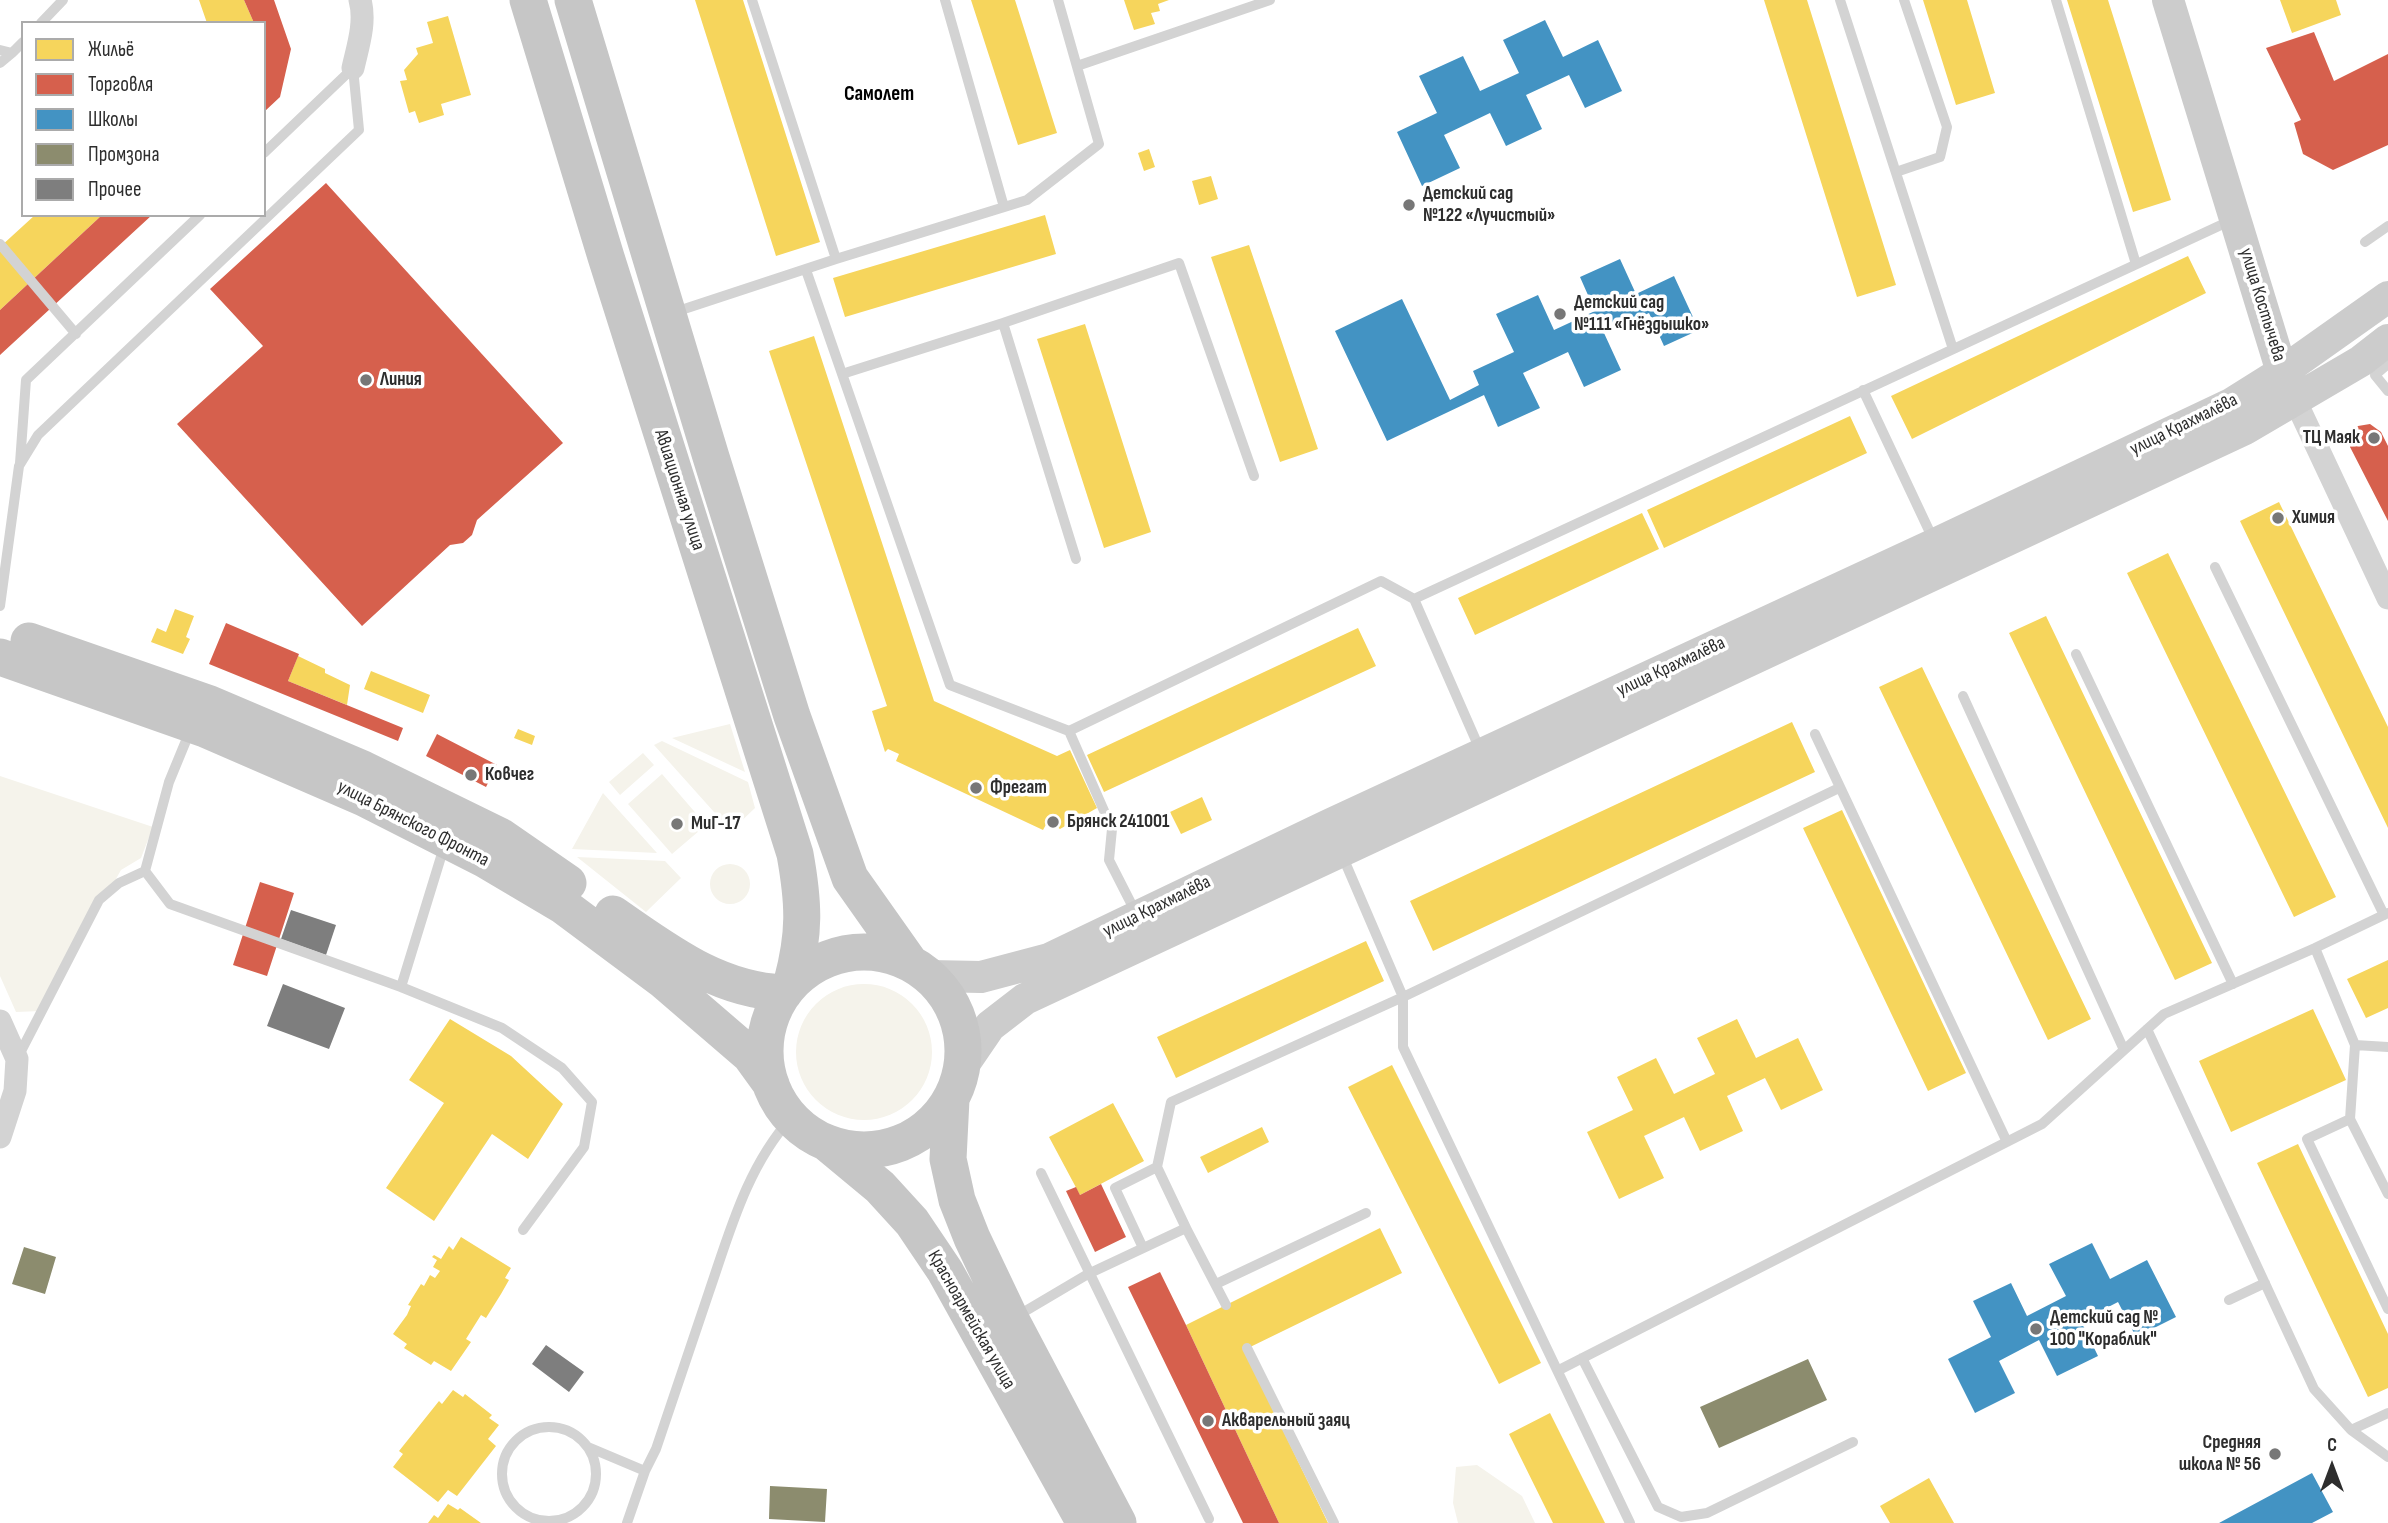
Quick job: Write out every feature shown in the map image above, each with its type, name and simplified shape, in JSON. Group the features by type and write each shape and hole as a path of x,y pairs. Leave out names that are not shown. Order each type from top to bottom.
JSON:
{"main road":[{"name":"Авиационная улица","path":"528,0 606,257 795,854 803,896 802,946 788,988"},
{"name":"Авиационная улица","path":"573,0 792,716 850,878 920,970"},
{"name":"улица Костычева","path":"2168,0 2289,386"},
{"name":"улица Крахмалёва","path":"920,970 981,978 1049,959 1138,916 1334,838 2245,429 2388,297"},
{"name":"улица Крахмалёва","path":"957,1083 990,1026 1025,999 1334,838 1482,754 2231,404 2361,361 2388,341"},
{"name":"улица Брянского Фронта","path":"0,631 210,704 363,769 452,828 486,860 562,905 664,981 750,1055 771,1084"},
{"name":"улица Брянского Фронта","path":"0,657 193,725 364,798 452,828 500,836 676,957 730,984 761,992 788,988"},
{"path":"848,953 879,953 920,970 951,1003 962,1034 957,1083 934,1122 910,1139 883,1149 854,1150 826,1142 807,1132 782,1108 771,1084 765,1061 766,1037 772,1014 788,988 818,963 848,953"},
{"name":"Красноармейская улица","path":"957,1083 948,1159 957,1200 1011,1320 1118,1523"},
{"name":"Красноармейская улица","path":"826,1142 880,1187 912,1222 939,1261 1085,1523"}],"street":[{"path":"353,68 360,37 360,0"},
{"name":"улица Костычева","path":"2289,386 2388,598"},
{"path":"0,1021 17,1059 15,1091 0,1137"}],"lane":[{"path":"43,21 63,0"},
{"path":"752,0 836,259"},
{"path":"945,0 1004,207"},
{"path":"669,314 1027,200 1099,144 1058,0"},
{"path":"1077,66 1270,0"},
{"path":"1840,0 1953,349"},
{"path":"1896,172 1940,157 1947,127 1904,0"},
{"path":"2056,0 2136,264"},
{"path":"0,63 21,44"},
{"path":"0,50 12,53"},
{"path":"266,151 353,68"},
{"path":"19,466 38,435 359,130 353,68"},
{"path":"0,606 19,466 26,380 198,217"},
{"path":"1414,599 2236,218"},
{"path":"2365,242 2388,226"},
{"path":"0,244 76,334"},
{"path":"842,374 1003,323 1180,262 1254,476"},
{"path":"806,270 950,685 1069,731 1112,829 1110,860 1138,916"},
{"path":"1003,323 1076,559"},
{"path":"2388,364 2375,375 2388,391"},
{"path":"1863,390 1935,544"},
{"path":"1559,1370 2042,1125 2164,1014 2386,914 2215,567"},
{"path":"1069,731 1381,581 1414,599 1482,754"},
{"path":"2076,654 2233,984"},
{"path":"1963,696 2124,1050"},
{"path":"145,871 169,782 193,725"},
{"path":"1815,734 2007,1142"},
{"path":"1226,1305 1157,1167 1171,1102 1403,997 1839,788"},
{"path":"401,987 452,828"},
{"path":"1334,838 1403,997 1403,1047 1630,1523"},
{"path":"145,871 170,904 401,987 502,1028 562,1068 592,1102 583,1147 523,1230"},
{"path":"17,1059 99,900 119,883 145,871"},
{"path":"2315,948 2356,1045 2350,1119 2388,1194"},
{"path":"2147,1029 2314,1389 2351,1430 2388,1457"},
{"path":"2356,1045 2388,1047"},
{"path":"627,1523 645,1471 656,1449 738,1206 767,1148 791,1118"},
{"path":"2350,1119 2307,1139 2388,1309"},
{"path":"1143,1248 1115,1188 1157,1167"},
{"path":"1041,1173 1209,1519"},
{"path":"1216,1284 1366,1213"},
{"path":"1011,1320 1088,1274 1186,1228"},
{"path":"2229,1300 2265,1283"},
{"path":"1247,1348 1334,1523"},
{"path":"1582,1359 1658,1507 1681,1517 1707,1513 1853,1442"},
{"path":"2351,1430 2388,1413"},
{"path":"588,1447 595,1461 597,1477 593,1493 584,1507 571,1516 549,1521 526,1516 514,1506 506,1494 502,1464 508,1449 518,1438 531,1430 546,1426 562,1428 576,1435 588,1447 645,1471"}],"shaded area":[{"path":"730,724 745,772 672,738"},
{"path":"662,741 748,782 755,808 731,831 654,745"},
{"path":"643,753 654,765 620,795 609,782"},
{"path":"662,774 706,825 672,854 628,804"},
{"path":"0,776 153,827 141,858 121,870 41,1011 16,1012 0,976"},
{"path":"603,793 657,853 572,849"},
{"path":"577,857 665,861 681,878 646,912"},
{"path":"730,864 738,865 744,870 749,876 749,892 744,898 738,903 730,904 722,903 716,898 711,892 710,884 711,876 716,870 722,865"},
{"path":"864,984 890,989 912,1004 927,1026 932,1052 927,1078 912,1100 890,1115 864,1120 838,1115 816,1100 801,1078 796,1052 801,1026 816,1004 838,989"},
{"path":"1477,1465 1522,1496 1535,1523 1458,1523 1453,1503 1456,1467"}],"building: Жильё":[{"path":"199,0 244,0 253,21 206,21"},
{"path":"695,0 743,0 820,242 776,256"},
{"path":"971,0 1015,0 1057,133 1018,145"},
{"path":"1124,0 1169,0 1158,4 1160,11 1151,13 1155,24 1134,30"},
{"path":"1764,0 1807,0 1896,285 1857,297"},
{"path":"1923,0 1967,0 1995,93 1956,105"},
{"path":"2067,0 2108,0 2171,200 2133,212"},
{"path":"2280,0 2336,0 2341,15 2292,33"},
{"path":"448,16 471,95 441,104 444,115 419,123 415,111 409,113 400,81 407,80 404,70 418,54 416,48 433,43 427,22"},
{"path":"1149,149 1155,167 1144,171 1138,153"},
{"path":"1211,176 1218,199 1199,205 1192,181"},
{"path":"1045,215 1056,254 845,317 833,278"},
{"path":"33,217 100,217 0,310 0,247"},
{"path":"1249,245 1318,449 1280,462 1211,257"},
{"path":"2188,256 2206,293 1912,439 1891,396"},
{"path":"1085,324 1151,532 1104,548 1037,339"},
{"path":"814,336 934,701 1057,756 1070,750 1097,808 1060,829 1048,821 1043,830 896,761 899,754 888,749 885,752 872,711 887,706 769,351"},
{"path":"1850,416 1867,453 1664,548 1647,510"},
{"path":"2279,502 2388,727 2388,828 2240,521"},
{"path":"1642,513 1659,549 1475,635 1458,598"},
{"path":"2168,553 2336,897 2294,917 2127,573"},
{"path":"175,609 194,616 186,637 190,639 183,654 151,642 157,628 166,632"},
{"path":"2046,616 2212,963 2175,980 2009,633"},
{"path":"1358,628 1376,666 1104,792 1087,755"},
{"path":"298,656 350,685 347,705 288,681"},
{"path":"1922,667 2091,1019 2048,1040 1879,687"},
{"path":"371,671 430,695 423,713 364,689"},
{"path":"1792,722 1815,772 1433,951 1410,901"},
{"path":"518,729 535,736 532,745 514,738"},
{"path":"1202,797 1212,820 1181,834 1170,812"},
{"path":"1842,810 1966,1073 1928,1091 1803,828"},
{"path":"1366,941 1384,981 1176,1078 1157,1037"},
{"path":"2388,960 2388,1008 2366,1018 2347,979"},
{"path":"2313,1009 2346,1080 2231,1132 2199,1061"},
{"path":"450,1019 511,1056 563,1104 528,1159 492,1134 434,1221 386,1188 444,1103 409,1080"},
{"path":"1737,1019 1756,1058 1798,1038 1823,1090 1781,1110 1765,1078 1727,1096 1743,1131 1700,1151 1684,1117 1644,1136 1664,1178 1619,1199 1587,1132 1633,1110 1617,1077 1656,1058 1674,1094 1715,1074 1697,1038"},
{"path":"1392,1065 1541,1363 1499,1384 1348,1087"},
{"path":"1113,1103 1144,1161 1080,1195 1049,1137"},
{"path":"1262,1127 1269,1142 1208,1173 1200,1157"},
{"path":"2298,1144 2388,1334 2388,1388 2368,1397 2257,1163"},
{"path":"1380,1228 1402,1273 1244,1350 1328,1523 1279,1523 1186,1325"},
{"path":"461,1237 511,1268 505,1278 509,1280 501,1294 486,1318 481,1315 466,1339 471,1342 451,1371 434,1361 431,1365 404,1348 407,1344 393,1334 407,1315 411,1306 408,1305 421,1284 424,1286 430,1275 435,1278 440,1271 433,1267 437,1260 432,1257 434,1255 441,1259 449,1246 453,1250"},
{"path":"453,1390 463,1397 465,1394 492,1415 489,1418 499,1425 488,1439 496,1446 457,1496 448,1490 438,1502 393,1467 403,1454 399,1451 439,1401 442,1404"},
{"path":"1550,1413 1605,1523 1553,1523 1509,1434"},
{"path":"1929,1478 1954,1523 1890,1523 1880,1506"},
{"path":"448,1504 458,1510 460,1508 481,1523 428,1523 434,1515 438,1518"}],"building: Торговля":[{"path":"244,0 274,0 291,49 280,97 266,110 266,21 253,21"},
{"path":"2314,32 2334,81 2388,54 2388,145 2333,170 2303,154 2294,123 2301,120 2266,48"},
{"name":"Линия","path":"326,183 563,443 477,520 472,535 463,543 450,545 362,626 177,424 263,346 210,289"},
{"path":"100,217 150,217 0,355 0,310"},
{"path":"2370,424 2381,432 2388,446 2388,521 2350,447 2351,435 2358,426"},
{"path":"226,623 299,654 288,681 403,728 398,741 209,664"},
{"path":"437,734 497,765 486,787 426,756"},
{"path":"260,882 294,893 267,976 233,965"},
{"path":"1101,1184 1126,1237 1095,1252 1066,1191 1076,1187 1080,1195"},
{"path":"1160,1272 1279,1523 1243,1523 1128,1287"}],"building: Школы":[{"path":"1545,20 1563,57 1598,40 1622,91 1585,108 1569,75 1526,95 1542,129 1506,146 1490,113 1444,135 1460,168 1422,186 1397,132 1437,113 1419,76 1463,56 1480,91 1519,73 1503,40"},
{"path":"1620,259 1636,294 1674,276 1699,330 1664,346 1649,313 1604,333 1621,370 1584,387 1568,352 1523,373 1540,408 1498,427 1484,395 1387,441 1335,331 1402,299 1450,400 1479,385 1473,371 1514,352 1496,314 1538,295 1554,330 1595,311 1580,277"},
{"name":"Детский сад № 100 \"Кораблик\"","path":"2092,1243 2110,1279 2147,1260 2176,1317 2136,1337 2118,1302 2081,1321 2098,1356 2057,1376 2039,1340 1999,1361 2015,1393 1975,1413 1948,1359 1991,1337 1973,1301 2011,1283 2027,1316 2066,1296 2049,1264"},
{"path":"2312,1473 2333,1512 2312,1523 2219,1523"}],"building: Промзона":[{"path":"24,1247 56,1257 45,1294 12,1284"},
{"path":"1808,1359 1827,1400 1719,1448 1700,1407"},
{"path":"770,1486 827,1489 825,1522 769,1519"}],"building: Прочее":[{"path":"291,910 336,925 326,955 281,939"},
{"path":"283,984 345,1008 329,1049 267,1026"},
{"path":"546,1345 584,1372 569,1392 532,1364"}],"place":[{"name":"Детский сад №122 «Лучистый»","path":"1409,205"},
{"name":"Детский сад №111 «Гнёздышко»","path":"1560,314"},
{"name":"Линия","path":"366,380"},
{"name":"ТЦ Маяк","path":"2374,438"},
{"name":"Химия","path":"2278,518"},
{"name":"Ковчег","path":"471,775"},
{"name":"Фрегат","path":"976,788"},
{"name":"Брянск 241001","path":"1053,822"},
{"name":"МиГ-17","path":"677,824"},
{"name":"Детский сад № 100 \"Кораблик\"","path":"2036,1329"},
{"name":"Акварельный заяц","path":"1208,1421"},
{"name":"Средняя школа № 56","path":"2275,1454"}],"district":[{"name":"Самолет","path":"879,95"}]}
